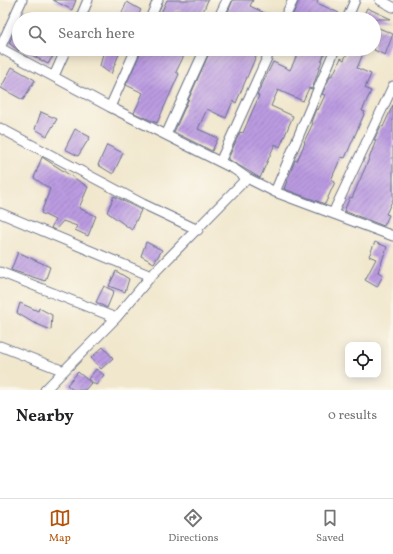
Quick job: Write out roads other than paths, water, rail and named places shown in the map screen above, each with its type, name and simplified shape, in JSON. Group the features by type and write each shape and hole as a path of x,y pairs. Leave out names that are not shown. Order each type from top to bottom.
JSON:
{"street":[{"path":"16,12 22,0"},
{"path":"83,12 88,0"},
{"path":"153,12 158,0"},
{"path":"221,12 227,0"},
{"path":"287,12 292,0"},
{"path":"350,12 355,0"},
{"path":"380,0 393,7"},
{"path":"12,22 0,48 12,54"},
{"path":"15,56 110,107 220,162 275,192 393,235"},
{"path":"54,76 63,56"},
{"path":"110,107 133,56"},
{"path":"166,135 202,56"},
{"path":"220,162 267,56"},
{"path":"275,192 331,56"},
{"path":"333,213 393,86"},
{"path":"0,128 143,204 198,230"},
{"path":"45,390 116,318 151,276 198,230 247,178"},
{"path":"0,213 151,276"},
{"path":"0,272 116,318"},
{"path":"0,346 64,371"}]}
